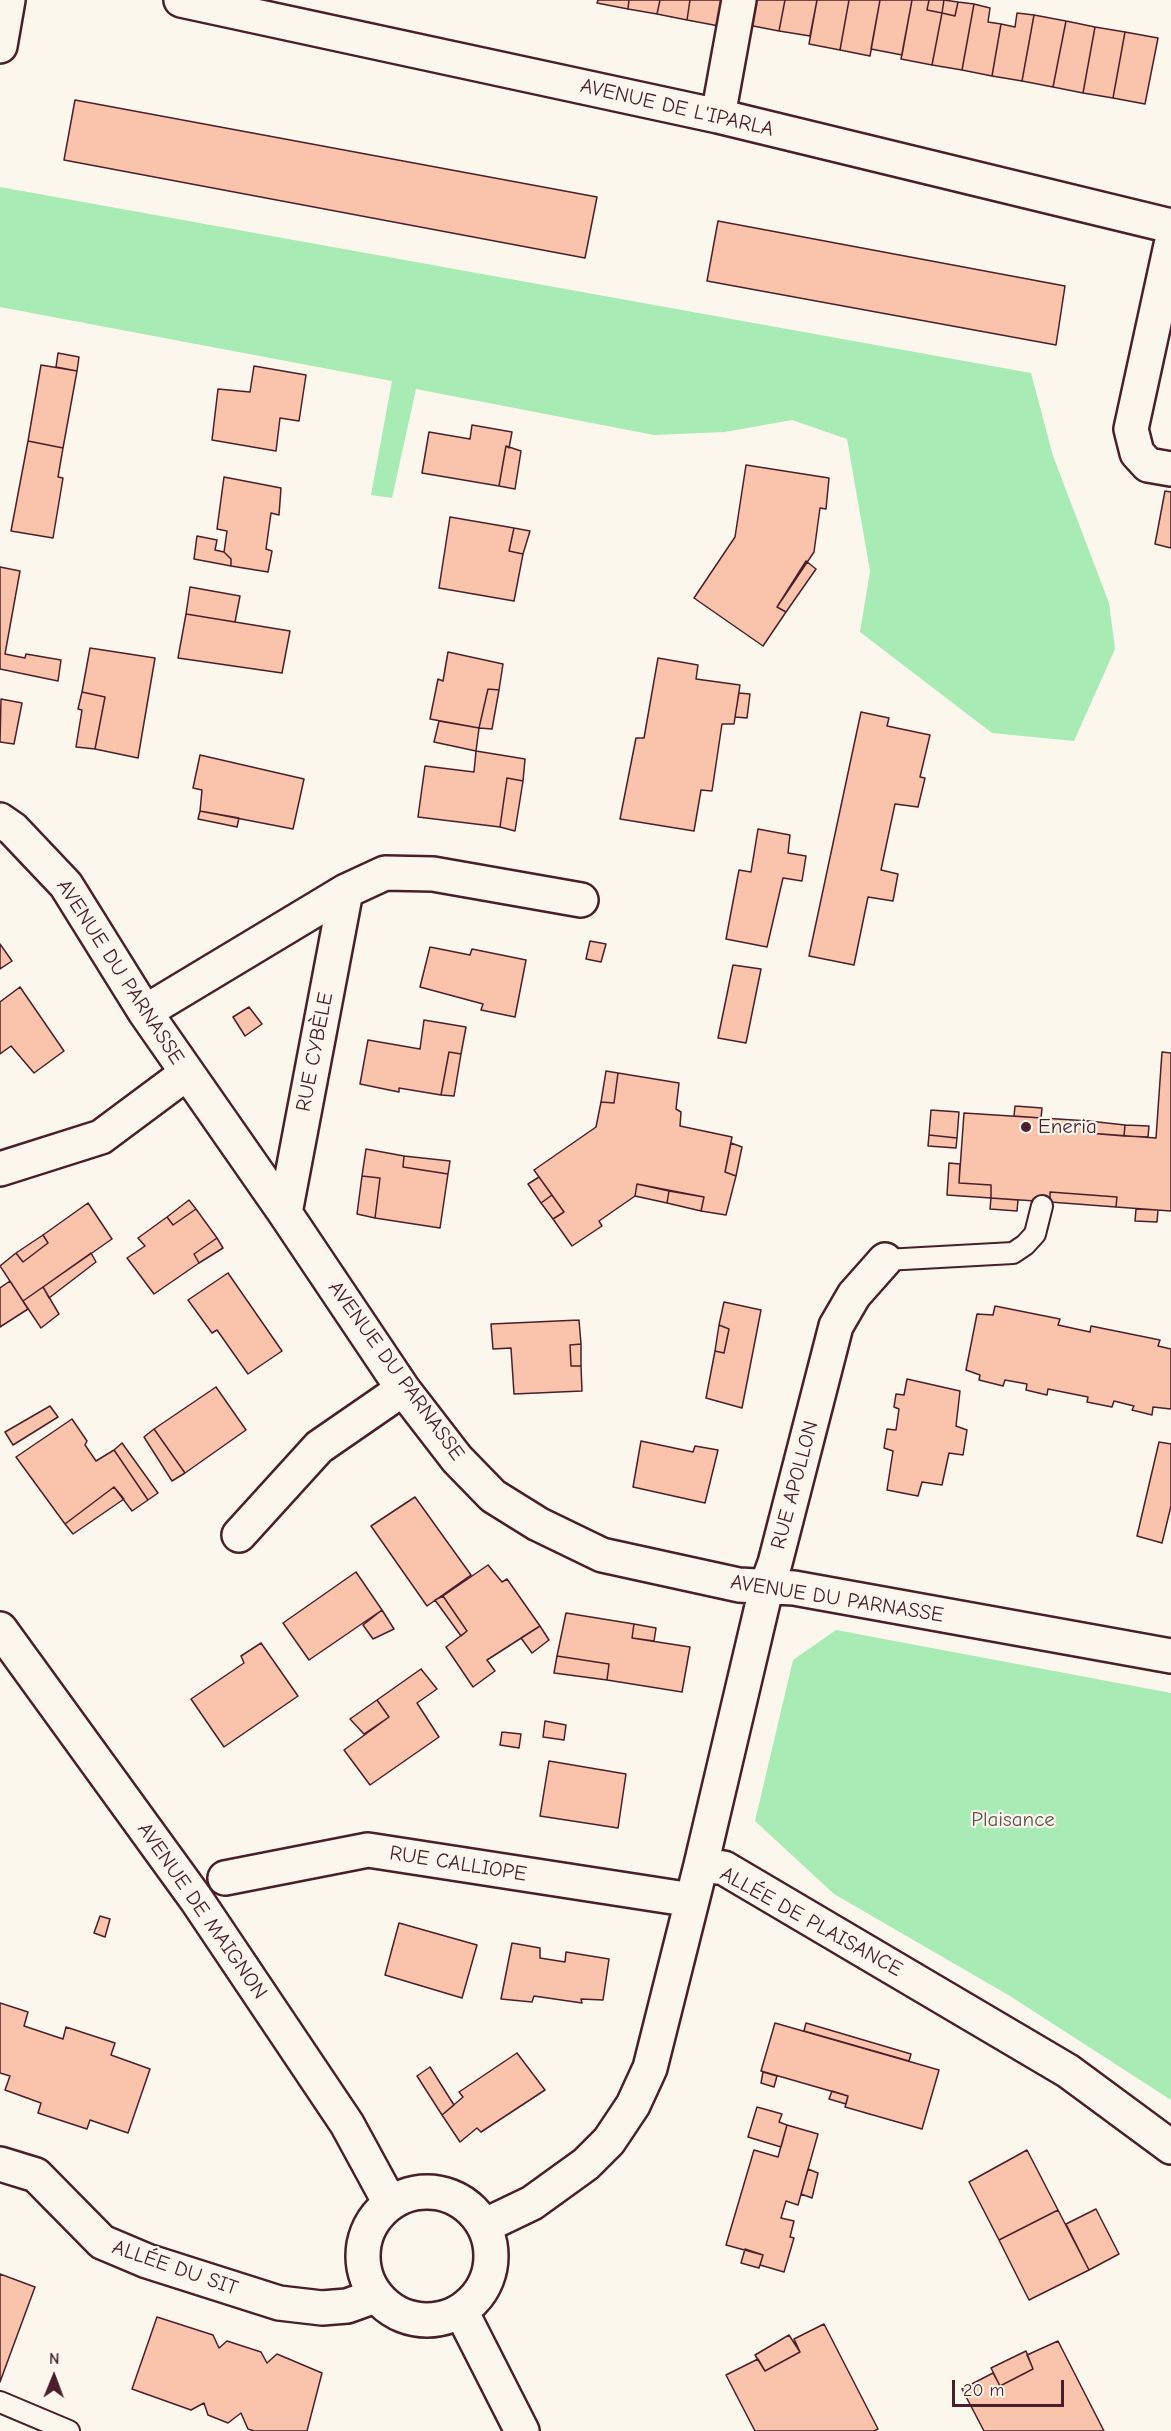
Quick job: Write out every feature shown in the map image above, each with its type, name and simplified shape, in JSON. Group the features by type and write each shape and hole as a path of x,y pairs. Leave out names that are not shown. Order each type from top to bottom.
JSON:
{"street":[{"path":"0,46 8,0"},
{"name":"AVENUE DE L'IPARLA","path":"181,0 718,116 1171,226"},
{"path":"718,116 739,0"},
{"path":"1171,245 1131,429 1137,453 1148,465 1171,469"},
{"name":"AVENUE DU PARNASSE","path":"0,820 13,830 66,885 145,1012 285,1213 403,1389 456,1459 494,1496 538,1524 602,1555 739,1585 766,1585 805,1590 1171,1656"},
{"path":"145,1012 346,891 385,873 433,874 581,900"},
{"name":"RUE CYBÈLE","path":"285,1213 346,891"},
{"path":"0,1169 101,1137 187,1073"},
{"name":"RUE APOLLON","path":"701,1865 766,1585 775,1563 836,1326 854,1295 885,1260"},
{"path":"239,1535 318,1446 403,1389"},
{"name":"AVENUE DE MAIGNON","path":"0,1629 196,1899 347,2124 390,2203"},
{"name":"RUE CALLIOPE","path":"225,1878 368,1850 692,1900"},
{"name":"ALLÉE DE PLAISANCE","path":"484,2226 532,2203 586,2164 609,2141 633,2105 650,2068 701,1865 724,1868 1049,2060 1171,2147"},
{"name":"ALLÉE DU SIT","path":"0,2164 36,2175 102,2242 147,2261 279,2303 322,2308 346,2306 375,2296"},
{"path":"415,2192 442,2194 467,2205 484,2226 491,2250 489,2275 478,2296 461,2312 431,2321 410,2319 390,2310 375,2296 363,2267 364,2237 374,2218 390,2203 415,2192"},
{"path":"461,2312 522,2431"}],"lane":[{"path":"885,1260 1013,1253 1035,1234 1042,1206"},
{"path":"0,2402 69,2431"}],"green space":[{"path":"0,187 1031,373 1053,456 1109,603 1115,649 1074,741 992,733 860,632 870,571 847,439 792,420 725,432 654,435 416,389 392,498 371,495 392,381 0,307"},
{"name":"Plaisance","path":"836,1630 1171,1693 1171,2100 1010,1996 834,1894 755,1821 793,1660"}],"building":[{"path":"598,0 629,0 628,9 597,3"},
{"path":"629,0 660,0 657,14 628,9"},
{"path":"660,0 690,0 687,20 657,14"},
{"path":"690,0 723,0 719,26 687,20"},
{"path":"752,0 785,0 779,31 748,25"},
{"path":"785,0 817,0 810,36 779,31"},
{"path":"817,0 849,0 840,50 809,44"},
{"path":"849,0 880,0 870,56 840,50"},
{"path":"880,0 912,0 902,55 871,49"},
{"path":"912,0 929,0 927,10 942,13 932,65 901,59"},
{"path":"929,0 944,0 942,13 927,10"},
{"path":"944,0 958,2 955,16 942,13"},
{"path":"958,2 974,4 962,70 932,65 942,13 955,16"},
{"path":"974,4 990,8 988,22 1001,24 992,76 962,70"},
{"path":"1017,13 1034,15 1022,81 992,76 1001,24 1015,27"},
{"path":"1034,15 1066,21 1053,87 1022,81"},
{"path":"1066,21 1095,27 1083,93 1053,87"},
{"path":"1095,27 1125,32 1113,98 1083,93"},
{"path":"1125,32 1158,38 1145,104 1113,98"},
{"path":"75,100 597,197 585,258 64,160"},
{"path":"718,221 1065,286 1056,345 707,281"},
{"path":"58,353 79,357 77,371 56,367"},
{"path":"41,365 77,371 63,448 28,441"},
{"path":"254,366 306,375 299,421 280,418 276,451 212,440 218,389 250,392"},
{"path":"472,425 512,432 509,448 506,446 499,486 422,473 429,432 470,439"},
{"path":"28,441 63,448 58,477 63,478 53,538 11,531"},
{"path":"506,446 521,451 515,489 499,486"},
{"path":"746,465 829,478 826,509 820,508 814,552 777,607 786,612 763,646 694,598 735,537"},
{"path":"224,477 281,488 279,515 271,513 266,549 272,551 268,572 231,566 231,559 224,552 227,531 217,529"},
{"path":"1165,491 1171,492 1171,548 1155,544"},
{"path":"450,517 514,528 509,551 523,554 514,601 439,588"},
{"path":"514,528 530,531 523,554 509,551"},
{"path":"197,536 217,540 215,550 224,552 231,559 231,566 194,559"},
{"path":"806,561 816,569 786,612 777,607"},
{"path":"0,567 20,571 5,654 25,658 26,654 61,660 58,681 0,669"},
{"path":"190,587 240,596 235,622 186,614"},
{"path":"186,614 290,631 282,673 178,658"},
{"path":"90,648 155,658 138,758 95,749 105,697 82,692"},
{"path":"448,652 503,664 499,690 488,689 479,728 430,719 438,679 443,681"},
{"path":"658,658 698,665 696,679 740,685 734,724 722,724 712,791 701,790 694,831 620,819 636,738 644,738"},
{"path":"488,689 499,690 492,729 479,728"},
{"path":"82,692 105,697 95,749 76,747 82,710 78,709"},
{"path":"739,693 750,694 747,718 735,717"},
{"path":"1,699 22,703 14,744 0,742"},
{"path":"861,712 889,718 887,726 930,735 920,777 925,778 918,807 895,804 881,870 898,874 893,901 868,897 854,965 809,956"},
{"path":"439,721 479,728 476,751 434,742"},
{"path":"476,751 525,759 523,781 507,778 500,827 418,817 425,766 474,772"},
{"path":"200,755 304,779 293,829 200,811 202,790 193,788"},
{"path":"507,778 523,781 515,831 500,827"},
{"path":"200,811 239,818 237,827 198,819"},
{"path":"758,829 790,835 788,853 806,856 802,881 783,878 767,947 726,939 739,870 751,872"},
{"path":"590,941 606,944 601,962 586,959"},
{"path":"0,944 12,961 0,969"},
{"path":"430,947 470,955 472,949 526,960 515,1017 481,1010 483,1004 420,987"},
{"path":"733,965 761,969 746,1043 718,1038"},
{"path":"20,987 64,1051 34,1073 11,1046 0,1054 0,1002"},
{"path":"249,1007 262,1024 245,1036 233,1017"},
{"path":"424,1020 466,1027 461,1054 449,1052 441,1095 399,1088 399,1092 360,1084 368,1040 420,1049"},
{"path":"449,1052 461,1054 454,1096 441,1095"},
{"name":"Eneria","path":"1162,1052 1171,1053 1171,1211 1116,1207 1117,1197 1050,1192 1050,1202 991,1198 991,1185 959,1183 964,1113 1089,1121 1088,1133 1156,1138"},
{"path":"606,1071 618,1073 614,1103 601,1102"},
{"path":"618,1073 679,1083 676,1109 681,1112 680,1126 732,1137 725,1172 736,1176 726,1215 701,1211 704,1197 637,1184 635,1196 599,1221 602,1226 572,1246 553,1219 564,1212 534,1170 596,1127 601,1102 614,1103"},
{"path":"1015,1106 1042,1108 1041,1118 1014,1116"},
{"path":"931,1110 959,1112 957,1138 929,1135"},
{"path":"1089,1121 1125,1125 1124,1136 1088,1133"},
{"path":"1125,1125 1149,1126 1148,1137 1124,1136"},
{"path":"929,1135 957,1138 956,1148 928,1146"},
{"path":"731,1143 742,1147 736,1176 725,1172"},
{"path":"366,1149 404,1156 403,1167 448,1174 440,1228 375,1218 380,1178 362,1176"},
{"path":"404,1156 450,1161 448,1174 403,1167"},
{"path":"949,1163 960,1164 959,1183 991,1185 991,1198 947,1195"},
{"path":"362,1176 380,1178 375,1218 357,1214"},
{"path":"539,1177 552,1195 541,1203 528,1184"},
{"path":"637,1184 669,1191 667,1203 635,1196"},
{"path":"669,1191 704,1197 701,1211 667,1203"},
{"path":"1050,1192 1117,1197 1116,1207 1050,1202"},
{"path":"552,1195 564,1212 553,1219 541,1203"},
{"path":"991,1198 1018,1200 1017,1211 990,1209"},
{"path":"189,1200 196,1209 173,1225 167,1217"},
{"path":"88,1203 112,1239 23,1301 0,1266 16,1253 23,1262 48,1243 43,1235"},
{"path":"196,1209 217,1238 194,1254 199,1263 154,1294 127,1258 145,1246 138,1238 167,1217 173,1225"},
{"path":"1136,1209 1158,1210 1157,1222 1135,1221"},
{"path":"43,1235 48,1243 23,1262 16,1253"},
{"path":"217,1238 223,1248 199,1263 194,1254"},
{"path":"91,1253 96,1262 49,1298 43,1287"},
{"path":"228,1273 282,1351 248,1374 217,1330 212,1333 188,1300"},
{"path":"10,1281 28,1309 0,1327 0,1288"},
{"path":"43,1287 59,1314 41,1328 23,1301"},
{"path":"724,1302 761,1310 742,1408 706,1398 715,1351 724,1353 729,1329 719,1325"},
{"path":"995,1306 1060,1319 1058,1325 1090,1332 1091,1326 1160,1340 1158,1346 1171,1349 1171,1409 1153,1407 1152,1415 1132,1410 1134,1406 1114,1401 1112,1407 1087,1402 1088,1397 1048,1389 1047,1395 1026,1390 1027,1384 1005,1380 1003,1386 979,1380 980,1375 966,1370 977,1314 993,1315"},
{"path":"579,1320 581,1344 570,1345 571,1366 581,1366 582,1391 514,1394 511,1348 493,1349 491,1324"},
{"path":"719,1325 729,1329 724,1353 715,1351"},
{"path":"581,1344 581,1366 571,1366 570,1345"},
{"path":"907,1379 960,1391 956,1426 967,1430 963,1455 949,1453 942,1485 922,1482 918,1496 887,1490 893,1451 884,1448 887,1429 896,1430 899,1409 894,1407 896,1394 904,1395"},
{"path":"216,1387 246,1430 185,1473 154,1429"},
{"path":"50,1406 58,1417 13,1445 5,1432"},
{"path":"72,1419 87,1441 85,1445 96,1461 114,1450 148,1500 132,1511 114,1487 65,1524 16,1457"},
{"path":"154,1429 185,1473 172,1481 144,1437"},
{"path":"641,1441 693,1452 695,1446 718,1450 705,1503 633,1487"},
{"path":"1159,1442 1171,1444 1171,1506 1162,1543 1137,1536"},
{"path":"122,1443 158,1493 148,1500 114,1450"},
{"path":"114,1487 124,1499 73,1534 65,1524"},
{"path":"415,1497 471,1575 427,1606 371,1526"},
{"path":"488,1565 502,1582 507,1579 540,1626 487,1660 495,1671 473,1687 446,1647 467,1631 443,1596"},
{"path":"356,1572 382,1610 309,1660 283,1623"},
{"path":"443,1596 467,1631 461,1636 435,1600"},
{"path":"382,1610 394,1629 373,1639 363,1625"},
{"path":"566,1613 634,1624 632,1638 690,1647 682,1692 607,1680 609,1664 557,1656"},
{"path":"634,1624 656,1628 654,1641 632,1638"},
{"path":"540,1626 549,1640 532,1653 521,1638"},
{"path":"261,1643 298,1696 224,1747 191,1699 244,1663 241,1656"},
{"path":"557,1656 609,1664 607,1680 554,1673"},
{"path":"421,1669 437,1689 417,1703 439,1737 370,1785 344,1750 389,1717 377,1700"},
{"path":"377,1700 389,1717 364,1734 350,1719"},
{"path":"545,1721 566,1725 564,1740 543,1737"},
{"path":"502,1732 521,1734 519,1748 500,1745"},
{"path":"549,1761 626,1774 618,1828 540,1816"},
{"path":"100,1916 110,1919 105,1937 94,1933"},
{"path":"399,1923 477,1945 462,1998 385,1975"},
{"path":"512,1943 540,1948 540,1958 565,1962 566,1952 609,1959 603,2000 581,1999 582,2003 534,1996 532,2002 501,1999"},
{"path":"0,2003 28,2012 24,2026 63,2039 66,2027 115,2043 111,2055 150,2069 128,2133 90,2120 87,2129 38,2113 41,2103 5,2090 10,2076 0,2073"},
{"path":"775,2023 939,2070 922,2129 845,2107 848,2096 761,2071"},
{"path":"806,2023 911,2054 909,2061 804,2031"},
{"path":"517,2053 545,2090 481,2132 477,2128 460,2142 442,2115 463,2097 459,2092"},
{"path":"430,2067 454,2105 442,2115 417,2076"},
{"path":"763,2072 777,2076 774,2087 761,2083"},
{"path":"832,2091 848,2096 846,2104 829,2099"},
{"path":"757,2107 782,2114 779,2122 787,2125 781,2147 748,2137"},
{"path":"787,2125 818,2134 798,2205 786,2201 781,2218 794,2221 790,2237 794,2238 784,2272 760,2265 763,2255 726,2245 754,2150 778,2157"},
{"path":"1027,2150 1058,2210 999,2240 969,2182"},
{"path":"808,2169 818,2173 812,2198 801,2194"},
{"path":"1096,2209 1119,2254 1089,2270 1066,2224"},
{"path":"1058,2210 1089,2270 1029,2300 999,2240"},
{"path":"745,2249 763,2255 759,2268 741,2263"},
{"path":"0,2274 35,2287 0,2382"},
{"path":"157,2317 213,2335 219,2348 227,2341 261,2352 267,2363 277,2354 322,2373 307,2431 254,2431 248,2429 241,2413 228,2423 208,2415 204,2403 191,2410 132,2389"},
{"path":"824,2324 878,2429 874,2431 755,2431 726,2375 758,2359 765,2371 800,2352 794,2339"},
{"path":"789,2335 800,2352 765,2371 755,2355"},
{"path":"1058,2341 1104,2431 984,2431 962,2389 993,2373 1000,2386 1033,2369 1027,2355"},
{"path":"1026,2351 1033,2369 1000,2386 991,2368"}],"place":[{"name":"Eneria","path":"1026,1127"}]}
